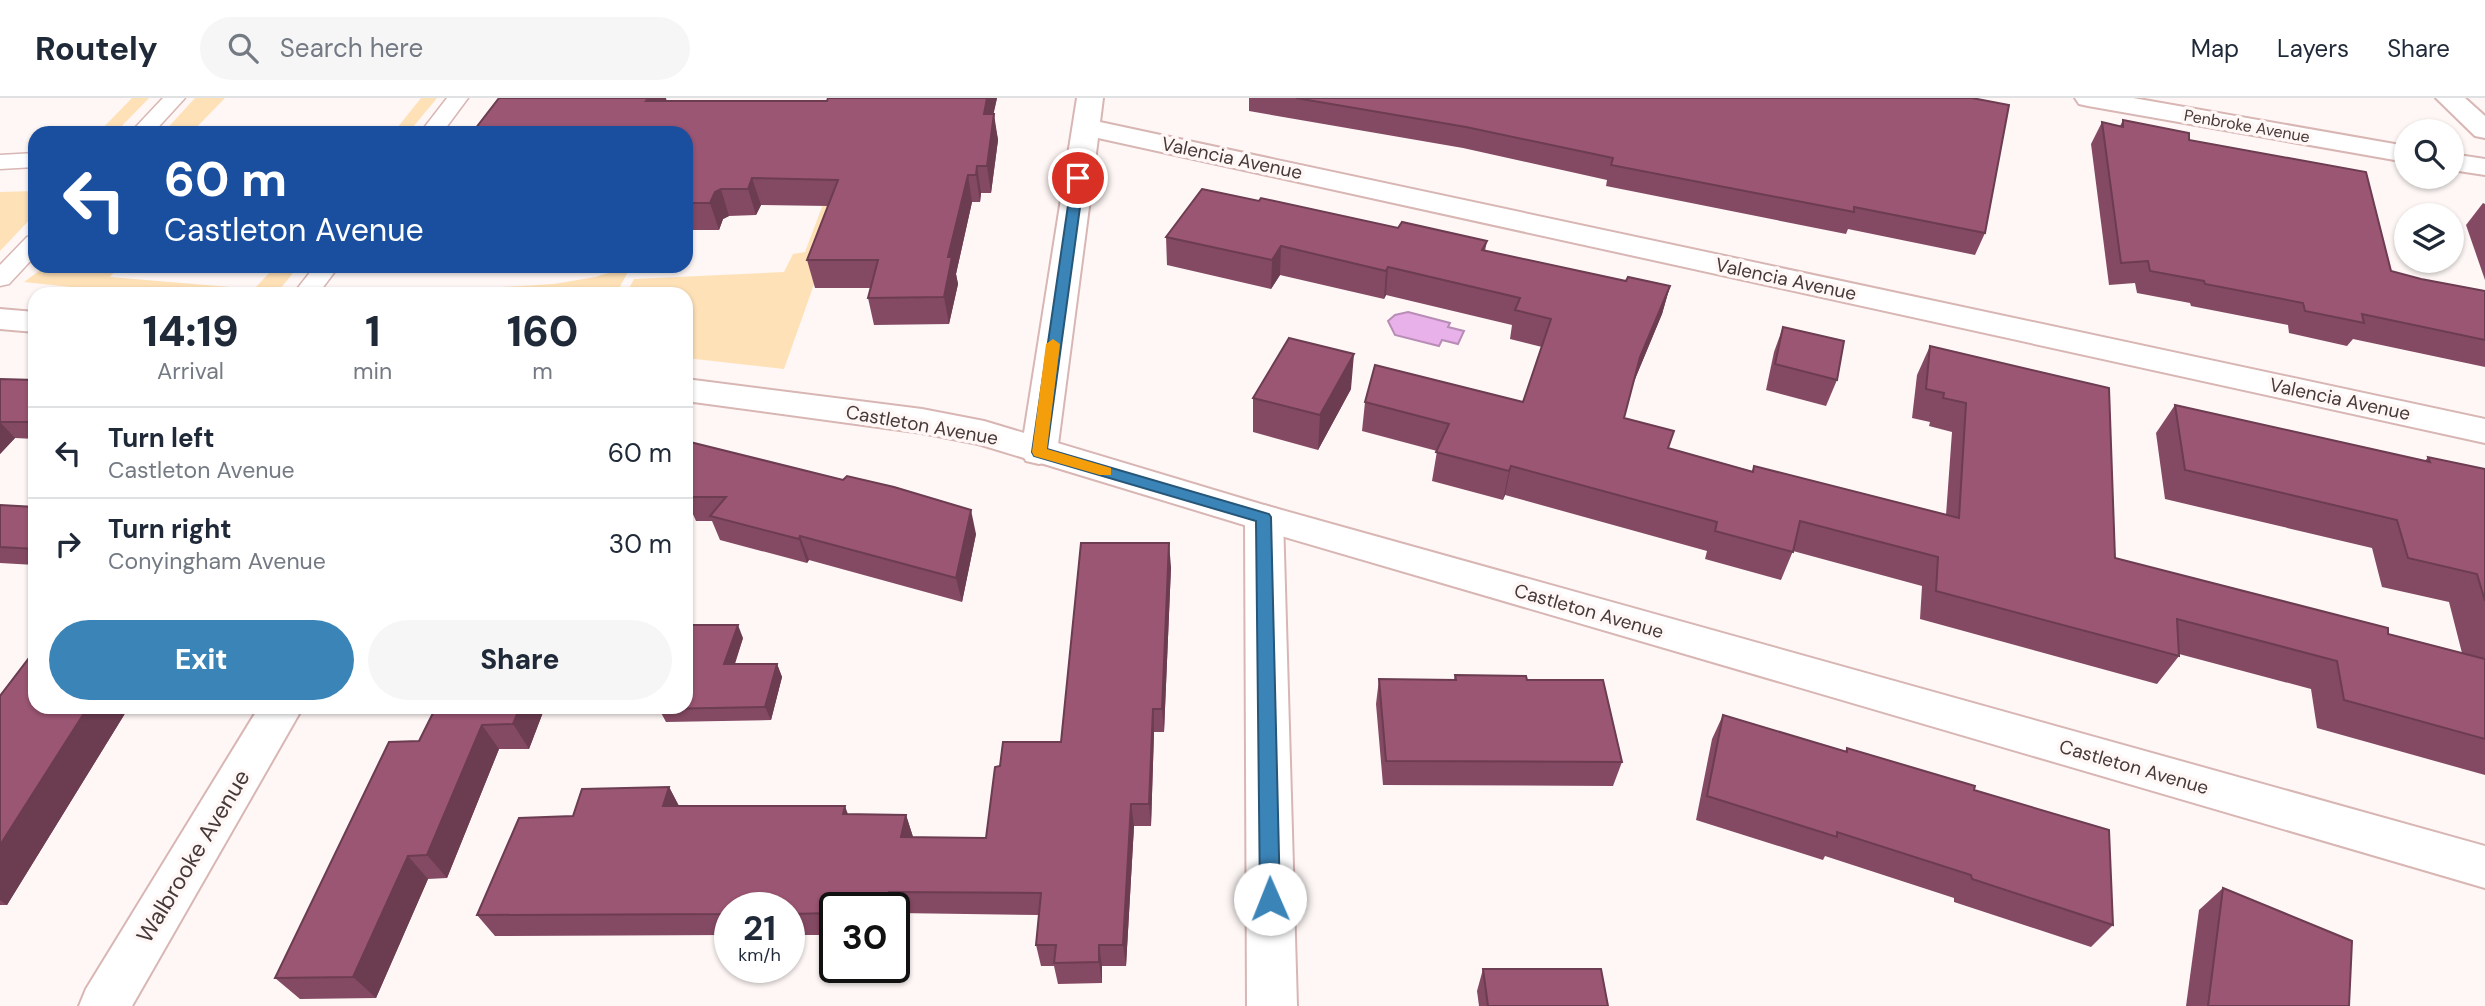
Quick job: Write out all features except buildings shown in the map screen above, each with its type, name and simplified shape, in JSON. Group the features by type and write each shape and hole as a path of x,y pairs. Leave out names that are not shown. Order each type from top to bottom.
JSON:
{"street":[{"name":"Penbroke Avenue","path":"2088,98 2394,152"},
{"path":"2449,98 2485,130"},
{"path":"1039,452 1088,112"},
{"name":"Valencia Avenue","path":"1088,112 2485,431"},
{"path":"2464,164 2485,167"},
{"path":"0,319 28,321"},
{"name":"Castleton Avenue","path":"693,391 922,421 984,433 1039,452 2485,867"},
{"path":"1264,517 1272,1006"},
{"name":"Walbrooke Avenue","path":"104,1006 278,714"}],"lane":[{"path":"148,126 175,98"},
{"path":"436,126 458,98"},
{"path":"0,162 28,160"},
{"path":"0,279 28,249"},
{"path":"310,287 322,273"}],"shaded area":[{"path":"132,98 149,98 122,126 105,126"},
{"path":"195,98 225,98 198,126 169,126"},
{"path":"421,98 437,98 414,126 399,126"},
{"path":"854,122 829,242 784,369 693,359 693,287 630,287 634,279 784,272 793,254 805,252"},
{"path":"28,191 28,221 0,251 0,192"},
{"path":"36,273 114,273 110,277 230,287 71,287 24,282"},
{"path":"269,273 293,273 282,287 256,287"},
{"path":"608,273 627,273 620,287 503,287 554,284"},
{"path":"1408,312 1450,323 1448,327 1464,331 1458,344 1442,340 1439,346 1395,335 1388,321 1395,315"}],"slow traffic":[{"path":"1053,344 1039,452 1105,472"}],"route":[{"path":"1078,178 1039,452 1264,517 1270,899"}]}
